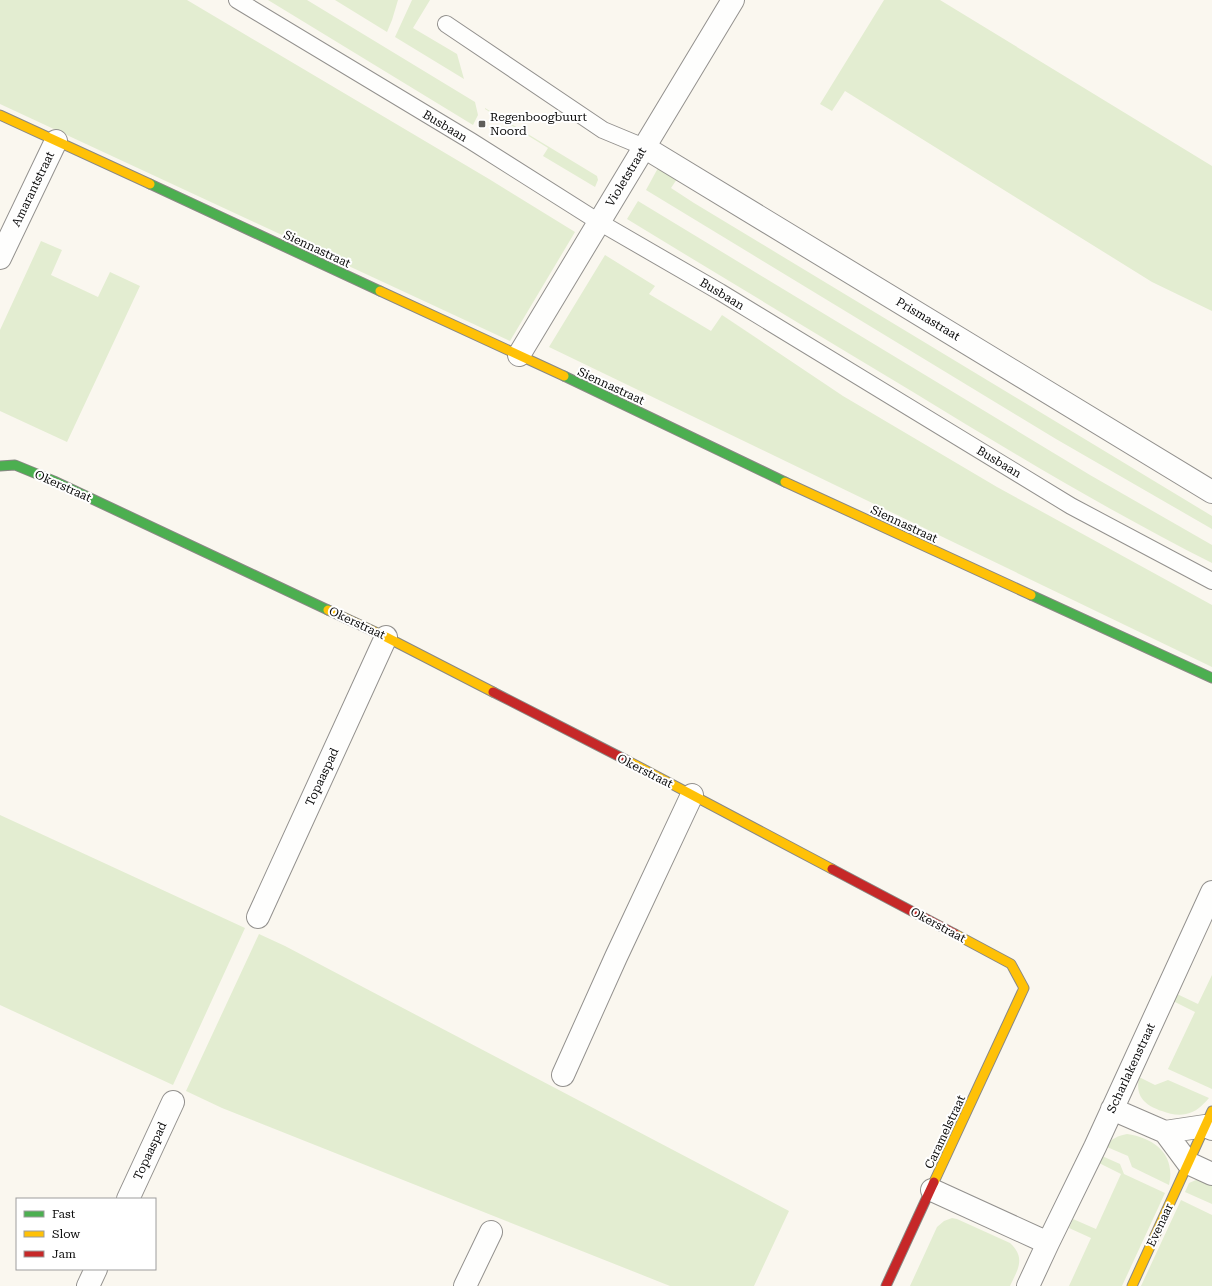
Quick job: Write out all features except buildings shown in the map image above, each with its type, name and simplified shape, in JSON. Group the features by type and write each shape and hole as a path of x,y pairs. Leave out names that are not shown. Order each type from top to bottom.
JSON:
{"street":[{"name":"Violetstraat","path":"519,355 733,0"},
{"name":"Siennastraat","path":"0,115 519,355 830,503 1212,678"},
{"name":"Amarantstraat","path":"0,258 56,141"},
{"name":"Prismastraat","path":"644,147 1212,492"},
{"name":"Okerstraat","path":"0,466 15,465 54,481 386,637 692,795 1011,964 1024,988"},
{"name":"Topaaspad","path":"258,917 386,637"},
{"path":"563,1074 692,795"},
{"name":"Scharlakenstraat","path":"1028,1286 1112,1109 1212,892"},
{"name":"Caramelstraat","path":"886,1286 932,1190 1024,988"},
{"name":"Topaaspad","path":"128,1198 172,1102"},
{"path":"1112,1109 1166,1132 1188,1163 1212,1174"},
{"name":"Evenaar","path":"1166,1132 1210,1122"},
{"name":"Evenaar","path":"1132,1286 1188,1163 1210,1122"},
{"path":"932,1190 1048,1243"},
{"path":"465,1286 491,1232"},
{"path":"88,1286 96,1270"}],"lane":[{"name":"Busbaan","path":"237,0 471,142 599,222 726,296 1071,506 1212,581"},
{"path":"446,24 603,130 644,147"}],"green space":[{"path":"0,0 187,0 489,179 575,232 510,341 0,104"},
{"path":"268,0 307,0 475,102 478,115 473,125"},
{"path":"335,0 398,0 387,32"},
{"path":"412,0 430,0 413,28 457,54 464,79 395,37"},
{"path":"884,0 940,0 1212,166 1212,311 1152,282 845,91 832,111 820,104"},
{"path":"485,108 597,176 598,180 595,187 543,156 548,148"},
{"path":"658,168 677,179 671,188 694,203 1212,516 1212,529 1056,439 646,190"},
{"path":"638,201 1090,475 1212,545 1212,563 1098,502 1024,459 627,219"},
{"path":"41,241 62,250 51,275 98,297 110,272 140,286 67,442 0,411 0,330"},
{"path":"605,255 655,286 649,294 711,331 722,315 843,396 997,487 1212,605 1212,667 549,347"},
{"path":"0,815 245,928 173,1085 0,1005"},
{"path":"259,934 285,946 789,1211 754,1286 670,1286 222,1108 186,1091"},
{"path":"1212,975 1212,1089 1168,1069 1195,1012 1173,1001 1177,994 1198,1004"},
{"path":"1139,1077 1155,1085 1168,1080 1209,1098 1204,1104 1193,1112 1183,1115 1168,1113 1156,1109 1146,1103 1140,1095 1138,1084"},
{"path":"1127,1134 1146,1139 1161,1150 1169,1165 1169,1185 1132,1167 1128,1156 1107,1147 1113,1139"},
{"path":"1102,1156 1120,1164 1124,1174 1165,1193 1122,1286 1069,1286 1091,1238 1069,1228 1073,1219 1096,1229 1121,1174 1099,1163"},
{"path":"1196,1180 1204,1181 1212,1185 1212,1204 1185,1192 1189,1183"},
{"path":"1181,1200 1212,1215 1212,1286 1141,1286"},
{"path":"952,1218 1010,1243 1015,1248 1018,1254 1019,1264 1010,1286 910,1286 937,1227 944,1221"}],"traffic: fast":[{"path":"150,184 380,291"},
{"path":"564,376 785,482"},
{"path":"0,466 15,465 54,481 328,610"},
{"path":"1031,595 1212,678"}],"traffic: slow":[{"path":"0,115 150,184"},
{"path":"380,291 564,376"},
{"path":"785,482 1031,595"},
{"path":"328,610 386,637 493,692"},
{"path":"628,761 832,869"},
{"path":"934,1182 1024,988 1011,964 955,934"},
{"path":"1132,1286 1212,1111"}],"traffic: jam":[{"path":"493,692 628,761"},
{"path":"832,869 955,934"},
{"path":"886,1286 934,1182"}],"place":[{"name":"Regenboogbuurt Noord","path":"482,124"}]}
